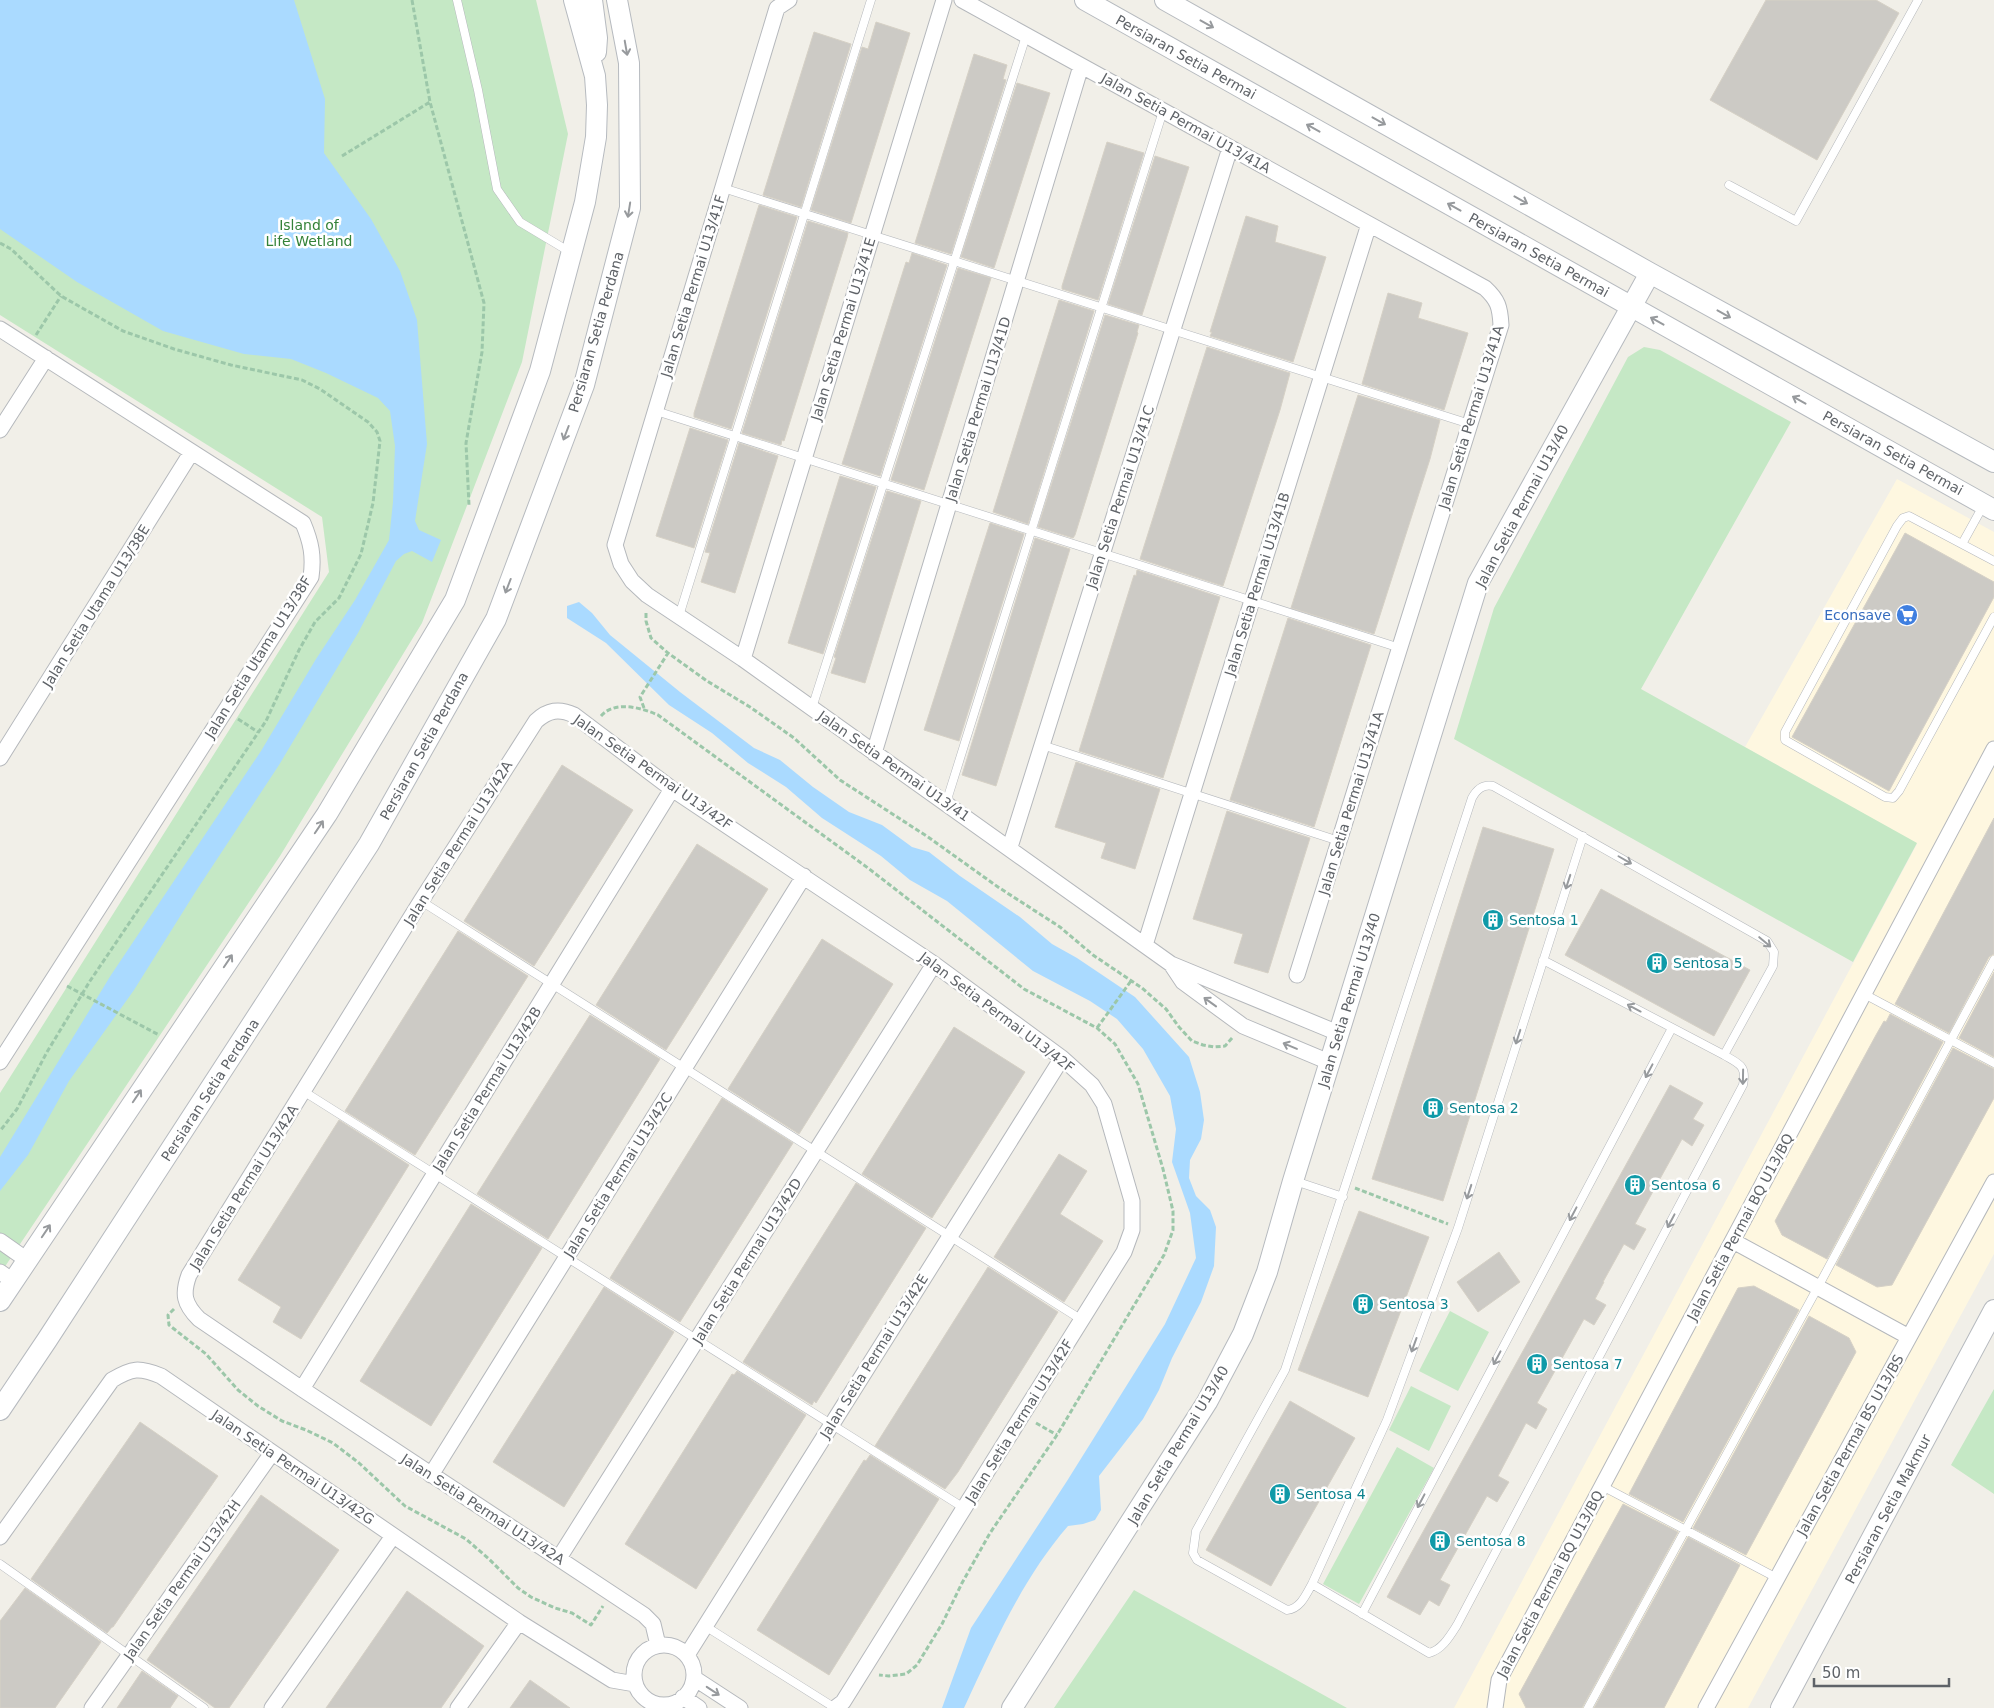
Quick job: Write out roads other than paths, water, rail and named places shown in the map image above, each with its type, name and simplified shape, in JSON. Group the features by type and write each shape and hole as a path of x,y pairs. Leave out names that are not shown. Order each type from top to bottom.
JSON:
{"street":[{"path":"574,0 595,76"},
{"path":"0,1301 7,1277 26,1260 327,814 455,600 540,371 585,202 596,137 597,105 595,76 597,38 592,0"},
{"name":"Persiaran Setia Perdana","path":"0,1410 74,1299 368,844 496,619 584,385 630,208 629,63 617,0"},
{"name":"Jalan Setia Permai U13/41E","path":"744,659 944,0"},
{"name":"Jalan Setia Permai U13/41A","path":"962,0 1485,288 1494,296 1500,310 1501,324 1297,975"},
{"name":"Persiaran Setia Permai","path":"1085,0 1989,507"},
{"path":"1164,0 1650,273 1994,462"},
{"name":"Jalan Setia Permai U13/41F","path":"621,564 615,545 723,188 783,4"},
{"name":"Jalan Setia Permai U13/41D","path":"874,753 1081,66"},
{"name":"Jalan Setia Permai U13/41C","path":"1010,847 1230,148"},
{"name":"Jalan Setia Permai U13/41B","path":"1145,945 1369,224"},
{"name":"Jalan Setia Permai U13/40","path":"1012,1708 1207,1402 1243,1334 1267,1272 1329,1062 1478,583 1650,273"},
{"name":"Jalan Setia Utama U13/38F","path":"0,329 303,523 311,542 313,560 311,577 0,1062"},
{"path":"0,430 46,358"},
{"name":"Jalan Setia Utama U13/38E","path":"0,758 192,453"},
{"name":"Jalan Setia Permai U13/41","path":"621,564 632,581 647,595 744,659 874,753 1010,847 1171,964 1338,1033"},
{"name":"Jalan Setia Permai U13/42F","path":"555,710 564,710 574,715 672,789 934,964 1062,1058 1092,1085 1104,1104 1132,1201 1132,1230 1124,1252 842,1705 835,1708"},
{"name":"Jalan Setia Permai U13/42A","path":"555,710 544,714 536,720 421,901 189,1275 185,1287 185,1298 190,1310 198,1319 644,1615 653,1624 658,1645"},
{"name":"Jalan Setia Permai BQ U13/BQ","path":"1495,1707 1499,1680 1994,749"},
{"name":"Jalan Setia Permai U13/42B","path":"302,1389 672,789"},
{"name":"Jalan Setia Permai U13/42C","path":"431,1475 804,876"},
{"name":"Jalan Setia Permai U13/42D","path":"559,1558 934,964"},
{"name":"Jalan Setia Permai U13/41","path":"1171,964 1183,982 1243,1026 1329,1062"},
{"name":"Jalan Setia Permai U13/42E","path":"687,1655 1062,1058"},
{"name":"Jalan Setia Permai BS U13/BS","path":"1706,1708 1994,1182"},
{"path":"0,1241 26,1260"},
{"path":"1733,1241 1909,1337"},
{"name":"Persiaran Setia Makmur","path":"1781,1708 1994,1310"},
{"name":"Jalan Setia Permai U13/42G","path":"0,1537 112,1380 128,1370 144,1369 161,1376 519,1622 612,1680 635,1684"},
{"name":"Jalan Setia Permai U13/42H","path":"92,1708 272,1453"},
{"path":"272,1708 393,1536"},
{"path":"458,1708 519,1622"},
{"path":"658,1645 674,1646 687,1655 691,1662 694,1678 688,1692 675,1702 644,1704 635,1684 636,1664 649,1649 658,1645"},
{"path":"694,1678 740,1708"},
{"path":"683,1697 699,1708"}],"lane":[{"path":"457,0 478,90 497,189 520,222 571,253"},
{"path":"680,616 870,0"},
{"path":"1729,185 1796,221 1918,0"},
{"path":"812,708 1026,36"},
{"path":"946,803 1164,111"},
{"path":"723,188 1470,424"},
{"path":"656,411 1400,648"},
{"path":"1962,544 1989,507"},
{"path":"1994,561 1909,516 1903,518 1785,732 1785,740 1886,797 1893,798 1899,792 1994,617"},
{"path":"1042,745 1339,841"},
{"path":"1583,836 1458,1228 1387,1420 1312,1584 1298,1605 1287,1610 1197,1560 1193,1552 1196,1531 1285,1370 1472,798 1476,791 1488,785 1494,786 1583,836 1767,942 1774,952 1773,966 1724,1055"},
{"path":"421,901 1082,1320"},
{"path":"1312,1584 1429,1653 1447,1640 1743,1084 1744,1071 1741,1065 1543,960"},
{"path":"1588,1708 1994,960"},
{"path":"1864,994 1994,1063"},
{"path":"1362,1614 1672,1028"},
{"path":"303,1091 964,1508"},
{"path":"1293,1180 1342,1196"},
{"path":"1602,1486 1778,1578"},
{"path":"0,1564 204,1708"},
{"path":"705,1626 835,1708"}],"water":[{"path":"0,0 294,0 325,99 324,153 371,219 400,271 417,320 427,444 415,521 419,530 441,540 432,562 412,551 404,554 396,561 358,633 279,765 196,891 134,990 69,1081 28,1155 0,1191 0,1157 111,975 261,751 316,659 355,600 389,540 393,502 395,446 390,411 378,398 326,373 291,359 244,354 163,331 77,282 0,229"},
{"path":"579,602 592,613 610,635 680,692 754,748 780,760 813,787 849,812 882,825 912,847 929,852 960,876 1020,917 1052,944 1077,958 1135,997 1189,1057 1200,1092 1204,1120 1201,1139 1190,1160 1189,1178 1196,1196 1210,1210 1216,1227 1214,1266 1201,1302 1172,1358 1159,1390 1143,1419 1099,1476 1101,1510 1095,1520 1068,1526 1052,1546 1010,1613 964,1708 942,1708 971,1628 1067,1481 1165,1324 1196,1258 1190,1213 1172,1162 1176,1129 1170,1096 1143,1049 1117,1019 1090,1001 1033,971 947,901 910,880 881,856 822,818 786,787 748,763 712,733 669,705 606,643 567,618 567,606"}],"place":[{"name":"Econsave","path":"1907,615"},
{"name":"Sentosa 1","path":"1493,920"},
{"name":"Sentosa 5","path":"1657,963"},
{"name":"Sentosa 2","path":"1433,1108"},
{"name":"Sentosa 6","path":"1635,1185"},
{"name":"Sentosa 3","path":"1363,1304"},
{"name":"Sentosa 7","path":"1537,1364"},
{"name":"Sentosa 4","path":"1280,1494"},
{"name":"Sentosa 8","path":"1440,1541"}],"park label":[{"name":"Island of Life Wetland","path":"309,234"}]}
